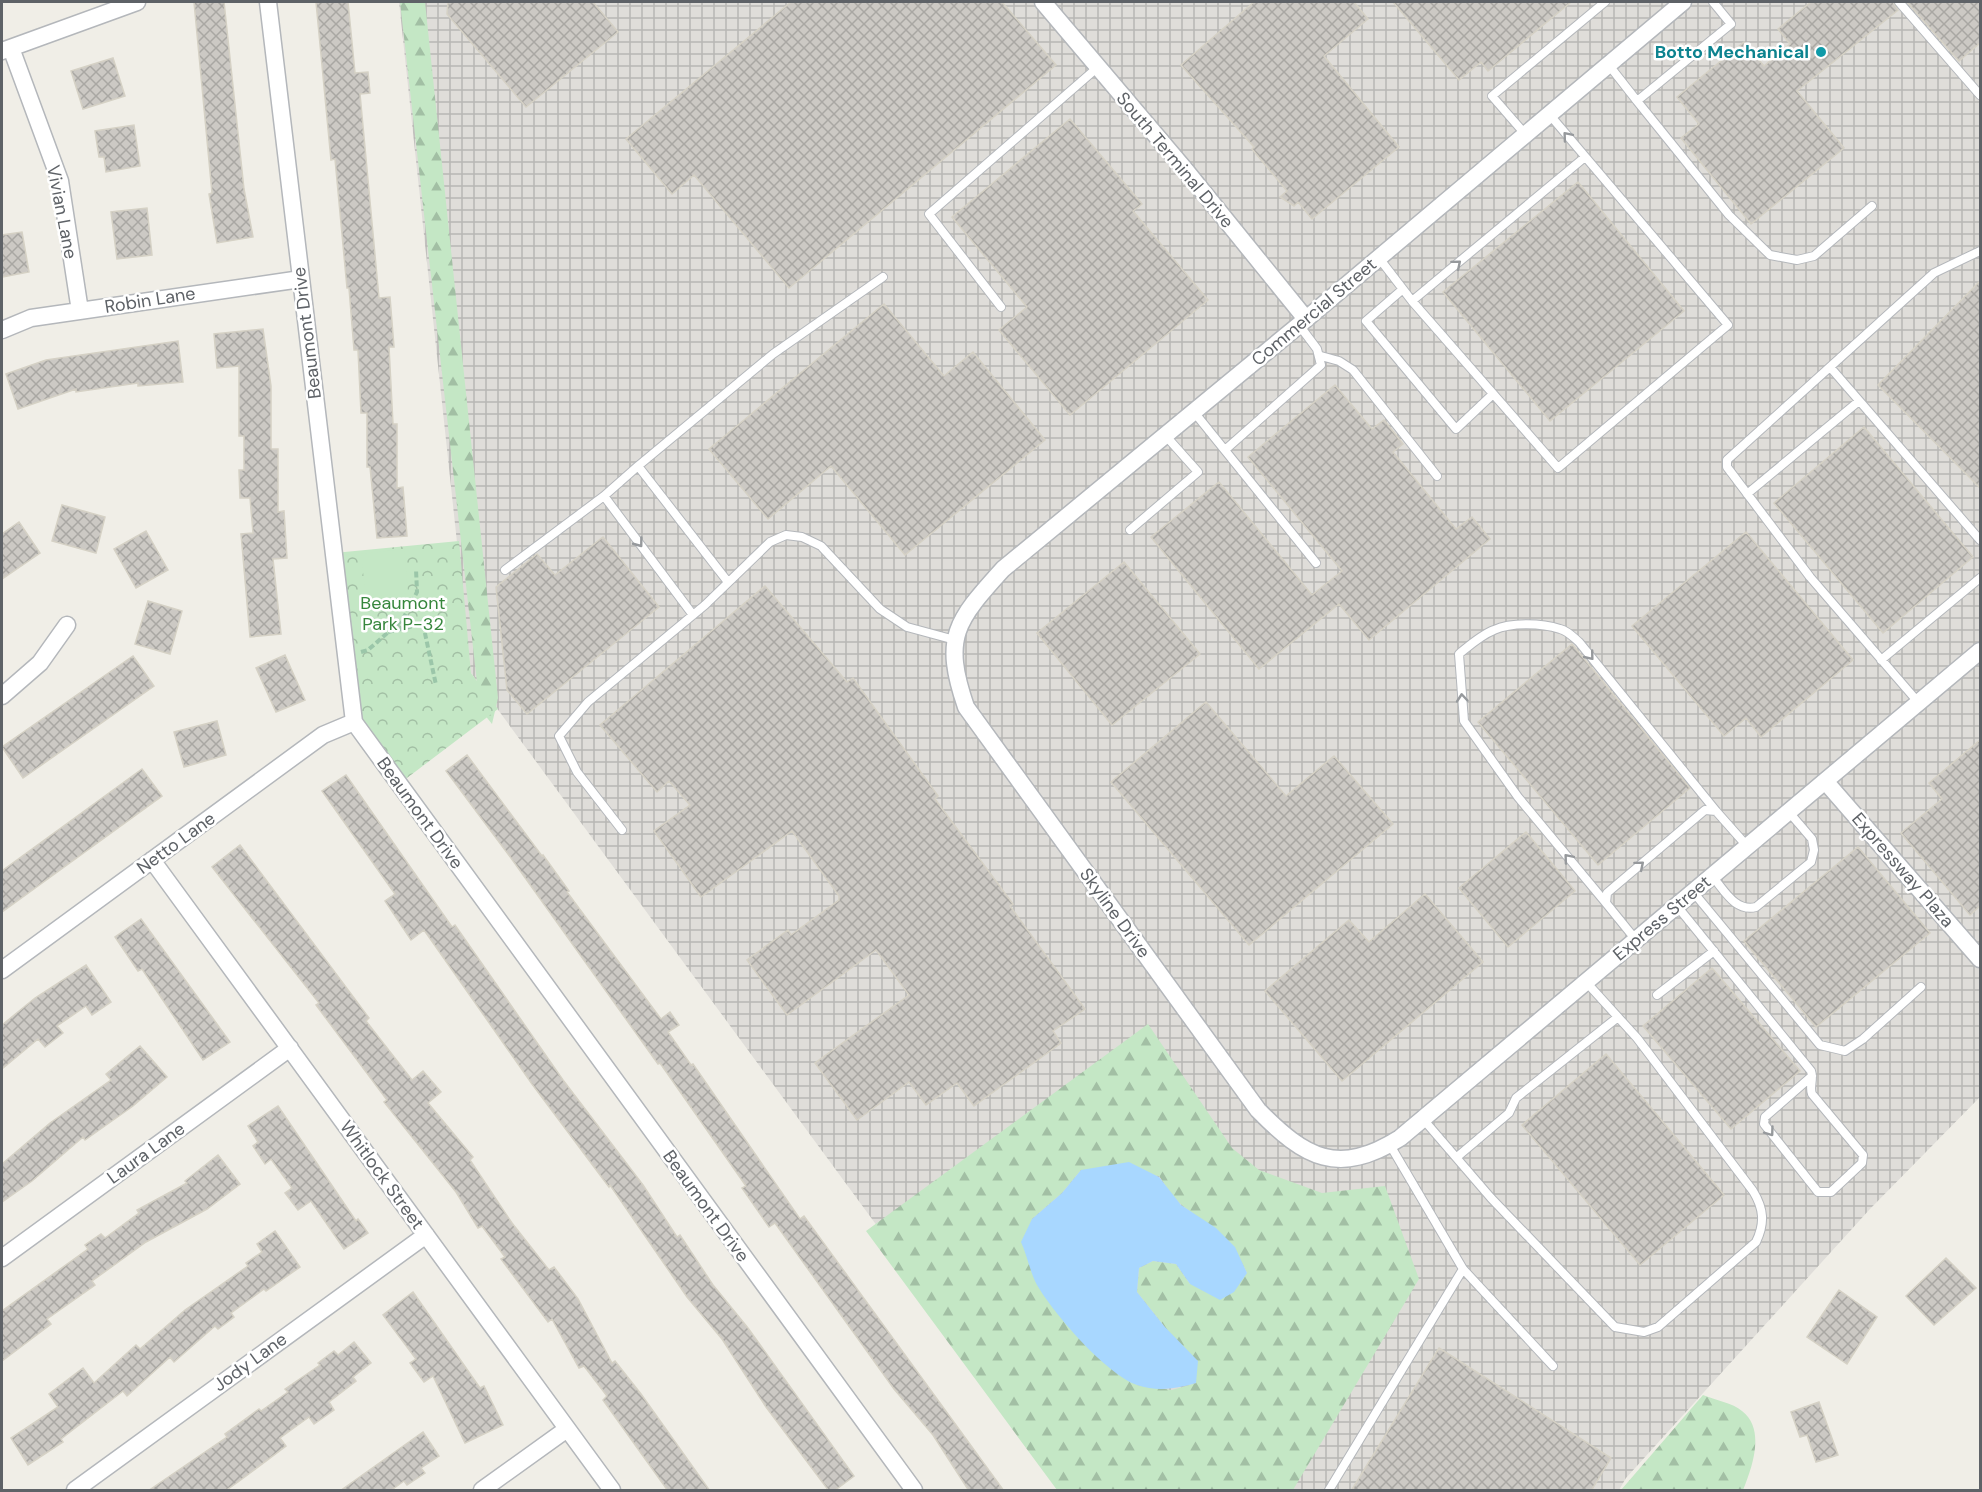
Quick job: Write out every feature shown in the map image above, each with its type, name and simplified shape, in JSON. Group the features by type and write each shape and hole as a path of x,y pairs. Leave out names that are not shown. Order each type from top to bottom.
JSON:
{"street":[{"path":"6,50 137,2"},
{"name":"Beaumont Drive","path":"268,2 354,722 914,1491"},
{"name":"South Terminal Drive","path":"1043,2 1303,322"},
{"name":"Commercial Street","path":"955,635 973,602 1004,569 1303,322 1683,2"},
{"name":"Vivian Lane","path":"6,50 60,181 80,311"},
{"name":"Robin Lane","path":"2,330 31,318 301,279"},
{"path":"2,696 40,663 67,625"},
{"name":"Skyline Drive","path":"955,635 954,674 966,707 1258,1110 1287,1140 1319,1156 1332,1158"},
{"name":"Express Street","path":"1332,1158 1346,1159 1378,1152 1423,1119 1980,651"},
{"name":"Netto Lane","path":"2,970 323,735 354,722"},
{"name":"Expressway Plaza","path":"1825,781 1980,959"},
{"name":"Whitlock Street","path":"152,861 612,1491"},
{"name":"Laura Lane","path":"2,1258 290,1048"},
{"name":"Jody Lane","path":"75,1491 426,1235"},
{"path":"482,1491 567,1429"}],"lane":[{"path":"1526,134 1492,96 1605,2"},
{"path":"1637,101 1731,24 1713,2"},
{"path":"1899,2 1980,95"},
{"path":"1608,64 1729,215 1770,255 1797,260 1814,256 1872,206"},
{"path":"1001,307 929,214 1098,67"},
{"path":"1378,258 1412,301 1558,468 1728,325 1549,114"},
{"path":"1412,301 1585,157"},
{"path":"1918,702 1810,577 1726,467 1727,460 1934,273 1980,251"},
{"path":"506,570 604,496 773,354 883,277"},
{"path":"1403,289 1366,321 1456,429 1493,394"},
{"path":"1225,450 1321,365 1321,356 1303,322"},
{"path":"1321,356 1339,361 1353,370 1437,476"},
{"path":"1830,367 1980,540"},
{"path":"1747,494 1859,401"},
{"path":"1194,412 1316,563"},
{"path":"1130,530 1198,472 1165,434"},
{"path":"638,466 728,582"},
{"path":"604,496 693,615"},
{"path":"622,830 577,772 559,736 588,702 693,615 770,542 786,535 802,537 821,546 880,609 907,627 955,635"},
{"path":"1881,660 1980,578"},
{"path":"1636,940 1518,797 1464,721 1459,654 1476,640 1496,629 1521,625 1559,628 1567,632 1579,642 1747,846"},
{"path":"1606,903 1607,893 1706,810 1716,811"},
{"path":"1713,876 1738,906 1747,909 1756,907 1811,862 1814,850 1812,839 1788,811"},
{"path":"1694,893 1820,1045 1845,1050 1863,1039 1921,987"},
{"path":"1677,906 1811,1071 1812,1076 1812,1094 1863,1155 1862,1163 1826,1194 1818,1192 1764,1124 1765,1117 1812,1076"},
{"path":"1657,995 1714,951"},
{"path":"1423,1119 1491,1198 1615,1327 1644,1332 1658,1327 1756,1242 1762,1229 1763,1216 1753,1191 1618,1017 1587,983"},
{"path":"1457,1157 1509,1113 1516,1098 1618,1017"},
{"path":"1390,1144 1463,1269 1552,1366"},
{"path":"1329,1491 1463,1269"}],"path":[{"path":"346,655 368,650 384,633 403,619 417,592 416,569"},
{"path":"384,633 423,624 436,685"}],"shaded area":[{"path":"399,2 1980,2 1980,1097 1870,1209 1626,1478 1619,1490 1071,1490 471,673"}],"green space":[{"path":"400,2 425,2 498,698 492,724 480,709"},
{"name":"Beaumont Park P-32","path":"459,541 471,673 498,709 399,784 354,722 334,553"},
{"path":"404,549 408,593 366,597 361,554"},
{"path":"1148,1024 1232,1148 1259,1170 1322,1193 1385,1186 1419,1279 1293,1490 1057,1490 866,1231","holes":["1081,1170 1159,1176 1179,1203 1227,1240 1234,1248 1247,1273 1190,1284 1176,1264 1153,1261 1139,1268 1137,1292 1164,1326 1196,1383 1172,1390 1137,1385 1032,1219 1062,1193"]},
{"path":"1703,1395 1738,1408 1754,1428 1755,1449 1743,1490 1621,1490"}],"water":[{"path":"1129,1162 1159,1177 1181,1205 1216,1228 1235,1247 1247,1273 1234,1292 1220,1300 1190,1284 1176,1264 1153,1261 1139,1268 1137,1292 1164,1326 1198,1361 1196,1383 1174,1388 1152,1388 1124,1379 1111,1369 1082,1342 1045,1297 1037,1285 1021,1242 1032,1219 1062,1193 1081,1170"}],"building":[{"path":"194,2 224,2 244,189 253,237 217,243 209,194 212,193"},
{"path":"316,2 348,2 355,73 368,72 370,93 360,94 379,298 390,297 394,347 389,347 393,424 397,424 397,488 403,487 407,536 377,538 370,467 367,467 367,413 361,413 358,350 354,350 335,159 331,160"},
{"path":"448,2 593,2 618,32 526,107 447,14"},
{"path":"791,2 1002,2 1056,65 789,288 694,175 672,194 626,139"},
{"path":"1254,2 1354,2 1368,19 1324,56 1399,147 1312,219 1298,202 1294,206 1280,197 1287,191 1252,149 1254,147 1181,65"},
{"path":"1393,2 1571,2 1488,71 1481,62 1459,80"},
{"path":"1811,2 1893,2 1898,10 1797,91 1844,148 1751,224 1681,138 1699,124 1677,97 1744,42 1764,66 1790,44 1778,29"},
{"path":"1907,2 1980,2 1980,43 1959,61"},
{"path":"113,58 125,96 83,109 71,71"},
{"path":"1070,119 1142,204 1133,211 1208,300 1070,415 999,330 1027,307 952,217"},
{"path":"134,125 140,166 106,172 104,157 99,157 95,131"},
{"path":"1578,182 1684,311 1550,421 1443,292"},
{"path":"147,208 152,255 117,259 111,212"},
{"path":"22,232 29,272 2,277 2,235"},
{"path":"1980,281 1980,488 1878,385"},
{"path":"884,304 944,376 973,352 1045,440 905,555 831,466 768,519 709,449"},
{"path":"263,329 271,386 271,449 278,449 278,512 284,511 287,558 273,559 281,634 250,637 241,534 253,533 250,498 240,498 239,470 244,470 244,436 239,436 239,366 217,368 214,334"},
{"path":"178,341 183,382 138,386 138,383 76,392 76,389 18,409 6,374 46,360"},
{"path":"1335,385 1372,429 1384,420 1403,444 1393,452 1456,529 1472,517 1490,539 1369,640 1339,604 1259,669 1151,537 1219,482 1312,595 1342,571 1248,457"},
{"path":"1864,427 1973,557 1883,633 1774,503"},
{"path":"62,505 105,517 96,553 52,541"},
{"path":"19,522 40,553 2,579 2,534"},
{"path":"146,531 168,570 136,588 114,549"},
{"path":"1746,532 1853,660 1761,737 1746,718 1724,736 1632,626"},
{"path":"603,537 659,607 527,714 507,690 496,587 537,554 555,575"},
{"path":"1124,562 1200,654 1112,725 1037,633"},
{"path":"765,586 847,682 853,678 938,796 935,799 1013,904 1010,906 1085,1009 1053,1031 1061,1043 974,1106 957,1083 926,1105 909,1082 857,1120 815,1063 909,995 876,950 787,1015 747,960 788,930 791,935 839,900 839,896 792,831 701,897 654,831 690,805 669,781 657,792 600,725"},
{"path":"148,601 182,611 170,654 135,644"},
{"path":"1572,644 1690,788 1598,865 1478,722"},
{"path":"285,655 305,700 276,712 256,668"},
{"path":"133,656 154,686 23,778 2,747"},
{"path":"1206,702 1286,796 1334,756 1393,824 1249,945 1111,782"},
{"path":"217,721 226,755 184,767 174,732"},
{"path":"1980,740 1980,906 1970,915 1901,833 1942,799 1929,783"},
{"path":"467,755 543,855 569,891 567,892 661,1019 670,1012 679,1025 668,1032 691,1065 693,1064 800,1219 804,1216 1004,1491 969,1491 933,1435 894,1389 775,1223 769,1227 742,1188 746,1186 660,1063 658,1064 446,771"},
{"path":"142,769 162,796 2,912 2,871"},
{"path":"346,775 452,927 455,925 563,1080 643,1185 677,1237 680,1235 713,1285 748,1328 854,1476 834,1491 829,1491 766,1407 722,1339 687,1297 610,1185 609,1187 532,1084 424,930 411,940 385,901 395,894 322,791"},
{"path":"1526,832 1575,891 1508,947 1459,888"},
{"path":"240,845 369,1018 366,1021 412,1080 423,1071 441,1092 428,1103 473,1157 470,1160 512,1223 549,1270 554,1267 578,1299 612,1363 615,1361 641,1394 710,1491 668,1491 603,1400 607,1396 584,1366 579,1368 552,1319 548,1322 501,1259 505,1257 482,1226 478,1228 456,1192 384,1102 387,1100 316,1005 319,1003 212,867"},
{"path":"1858,847 1930,933 1816,1027 1744,941"},
{"path":"1425,894 1483,962 1342,1081 1265,991 1349,920 1369,942"},
{"path":"141,919 230,1042 203,1060 142,969 138,971 115,937"},
{"path":"86,965 111,1002 92,1015 86,1006 57,1026 63,1033 45,1047 38,1039 2,1069 2,1025 35,998"},
{"path":"1712,968 1800,1071 1731,1129 1643,1026"},
{"path":"140,1046 167,1077 133,1106 85,1140 83,1137 32,1181 2,1202 2,1164 50,1123 111,1080 106,1074"},
{"path":"1606,1054 1724,1195 1640,1265 1522,1125"},
{"path":"278,1106 356,1221 358,1219 368,1233 344,1249 311,1201 298,1210 285,1193 292,1188 271,1159 265,1164 253,1146 258,1142 248,1126"},
{"path":"218,1155 240,1184 207,1209 146,1242 92,1281 95,1285 47,1319 51,1324 2,1361 2,1311 88,1249 85,1245 101,1234 105,1238 139,1213 137,1210 187,1183 185,1181"},
{"path":"275,1231 300,1267 231,1313 234,1317 218,1329 215,1326 174,1362 170,1357 127,1396 123,1391 61,1439 63,1442 28,1465 11,1438 58,1407 49,1394 83,1368 94,1383 136,1345 140,1349 185,1310 248,1266 246,1263 262,1252 257,1244"},
{"path":"1946,1258 1976,1288 1934,1325 1906,1296"},
{"path":"1839,1290 1877,1317 1847,1364 1807,1337"},
{"path":"413,1292 480,1388 484,1386 503,1425 465,1443 433,1376 424,1382 410,1363 416,1359 383,1315"},
{"path":"354,1342 371,1363 353,1377 356,1381 329,1402 334,1410 314,1424 309,1417 280,1438 286,1446 238,1482 225,1491 148,1491 227,1437 225,1434 259,1409 261,1411 288,1392 285,1389 320,1365 318,1363 334,1351 338,1355"},
{"path":"1439,1348 1611,1458 1591,1491 1351,1491"},
{"path":"1819,1402 1838,1455 1816,1462 1807,1435 1800,1437 1791,1412"},
{"path":"423,1432 439,1456 421,1468 425,1473 407,1485 404,1481 390,1491 340,1491"}],"place":[{"name":"Botto Mechanical","path":"1821,52"}]}
